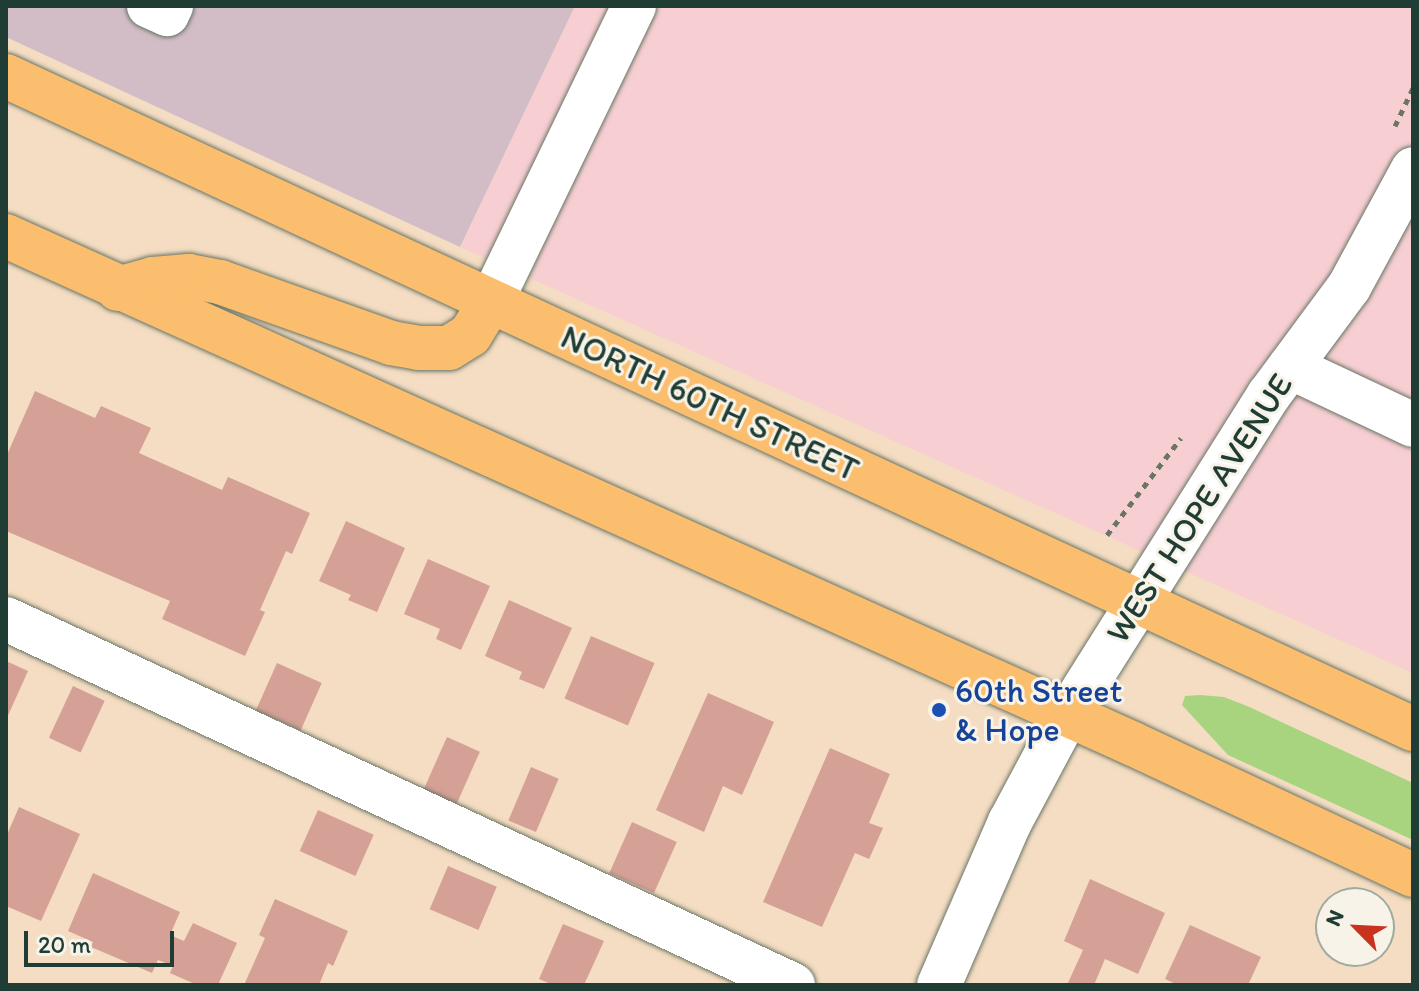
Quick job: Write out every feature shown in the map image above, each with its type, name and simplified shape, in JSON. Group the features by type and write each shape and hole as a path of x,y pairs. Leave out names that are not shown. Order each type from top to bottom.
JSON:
{"main road":[{"name":"NORTH 60TH STREET","path":"6,76 1413,729"},
{"path":"6,236 1066,717 1133,744 1413,875"},
{"path":"118,289 153,279 189,276 220,282 391,343 418,348 449,348 470,335 491,302"}],"street":[{"path":"149,6 167,14 171,6"},
{"path":"491,302 634,6"},
{"name":"WEST HOPE AVENUE","path":"939,985 1010,822 1066,717 1137,600 1290,367 1349,287 1413,169"},
{"path":"1290,367 1413,425"},
{"path":"6,619 793,985"}],"shaded area":[{"path":"6,6 575,6 460,247 6,37"},
{"path":"575,6 1413,6 1413,673 460,247"}],"green space":[{"path":"1185,696 1224,697 1247,706 1413,783 1413,840 1228,755 1182,705"}],"building":[{"path":"35,391 95,418 101,406 151,428 139,453 222,490 228,477 310,513 292,554 286,551 260,610 265,612 245,656 162,619 170,601 6,531 6,457"},
{"path":"346,521 405,548 377,612 348,600 351,595 319,581"},
{"path":"428,559 490,586 461,650 436,639 440,629 404,614"},
{"path":"509,600 572,628 544,689 519,679 522,672 485,656"},
{"path":"591,636 655,663 628,726 564,699"},
{"path":"6,661 28,671 6,720"},
{"path":"277,663 322,683 301,730 256,711"},
{"path":"73,686 105,701 81,752 49,738"},
{"path":"708,693 774,722 742,795 723,786 704,832 656,810"},
{"path":"447,737 480,752 456,805 423,790"},
{"path":"830,748 890,774 869,823 883,828 869,859 855,853 822,927 763,902"},
{"path":"531,767 559,779 536,832 508,820"},
{"path":"19,807 80,834 41,921 6,906 6,837"},
{"path":"318,810 374,835 355,876 300,851"},
{"path":"632,822 677,842 654,893 609,873"},
{"path":"448,866 497,887 478,930 430,909"},
{"path":"93,873 180,912 170,935 184,941 193,923 237,943 218,985 197,985 170,973 173,966 158,960 152,973 91,947 93,942 68,931"},
{"path":"1090,879 1165,913 1138,974 1105,959 1094,985 1067,985 1083,950 1064,941"},
{"path":"275,899 348,931 333,966 328,963 319,985 244,985 265,938 259,935"},
{"path":"563,924 604,941 584,985 553,985 539,979"},
{"path":"1190,925 1261,957 1248,985 1178,985 1165,979"}],"place":[{"name":"60th Street & Hope","path":"939,710"}]}
